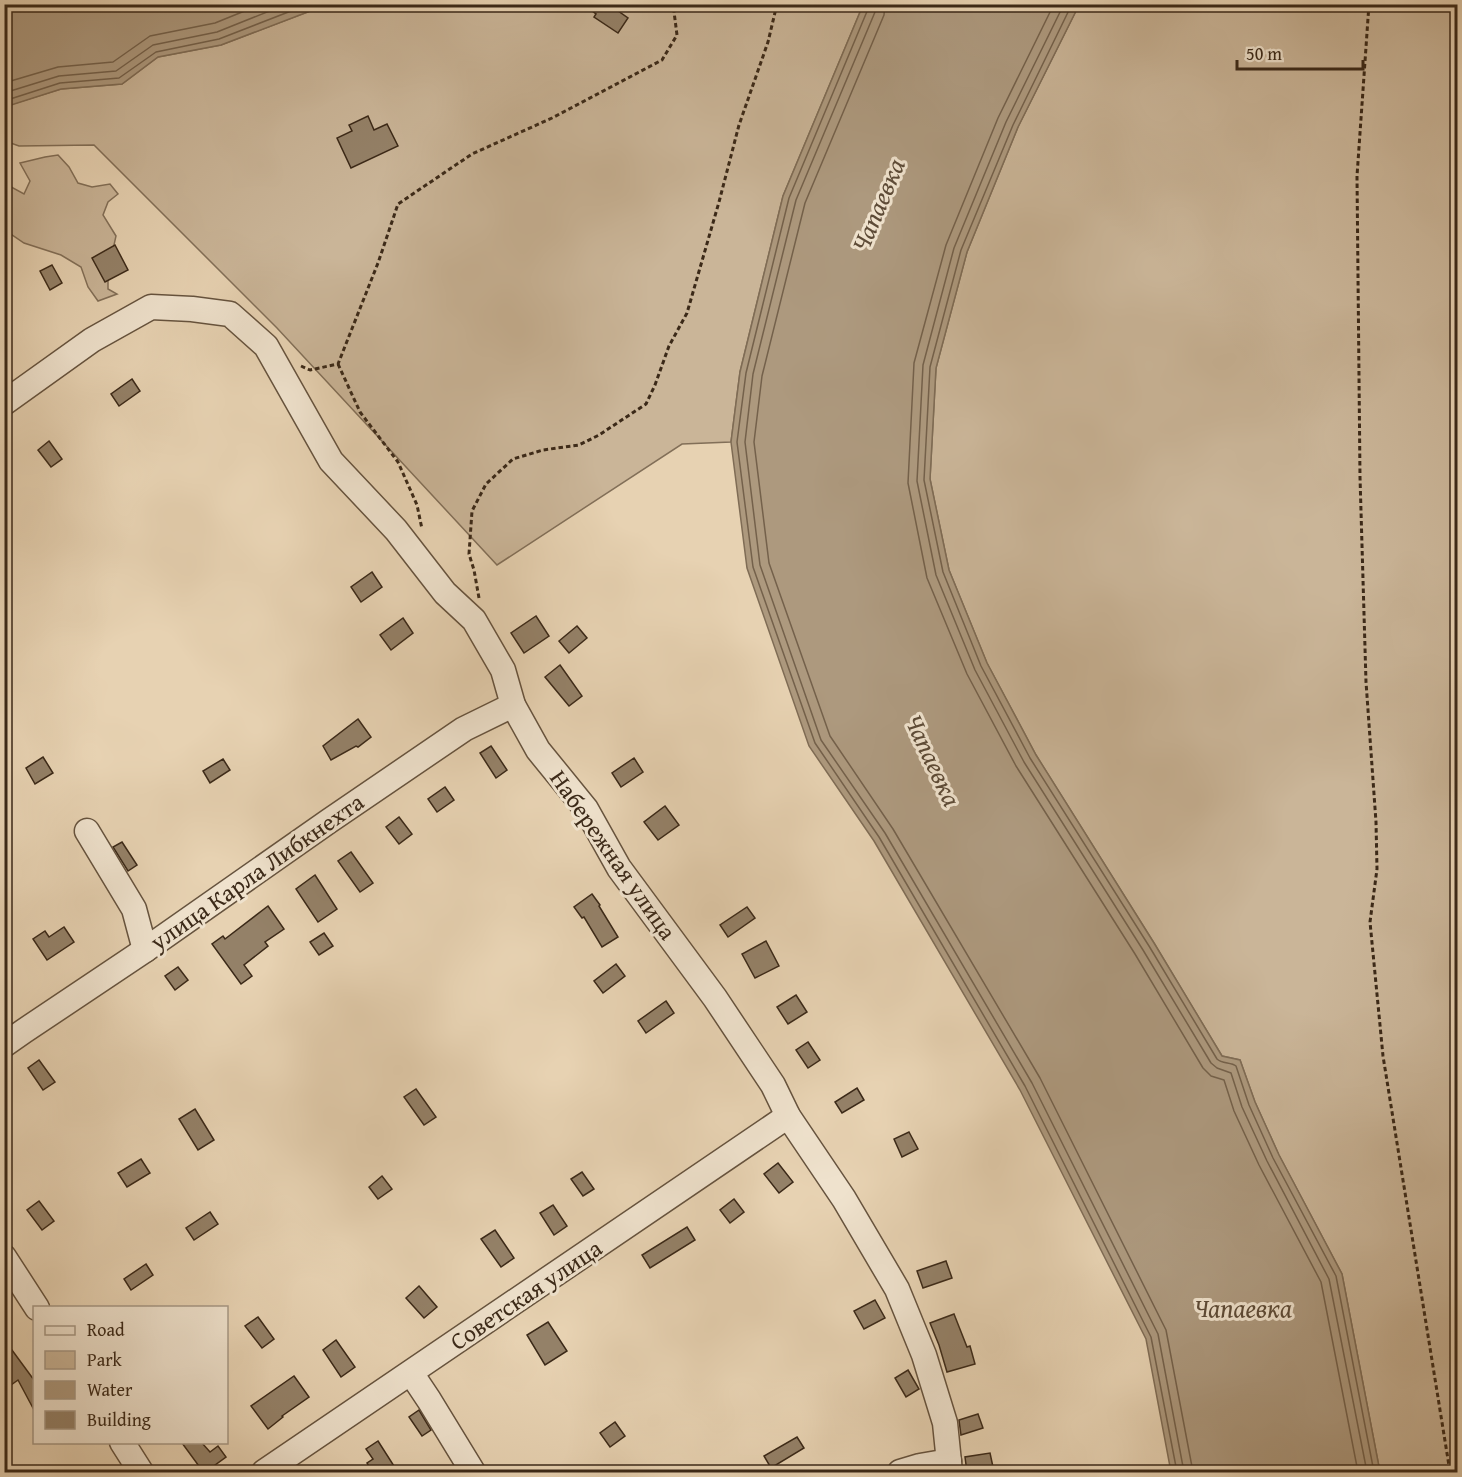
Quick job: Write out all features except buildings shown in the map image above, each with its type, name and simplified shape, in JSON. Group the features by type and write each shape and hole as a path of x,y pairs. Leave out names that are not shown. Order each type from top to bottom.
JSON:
{"street":[{"name":"Набережная улица","path":"4,403 92,340 151,307 230,314 266,346 331,461 396,530 445,593 474,620 502,669 513,705 538,750 586,809 619,868 715,998 773,1085 788,1116 844,1199 897,1289 924,1355 945,1423 950,1467"},
{"name":"улица Карла Либкнехта","path":"4,1045 464,729 513,705"},
{"path":"87,831 134,909 145,950"},
{"name":"Советская улица","path":"264,1473 788,1116"},
{"path":"4,1257 36,1306"},
{"path":"411,1373 473,1473"},
{"path":"123,1444 141,1473"},
{"path":"900,1473 920,1466 950,1467"}],"path":[{"path":"422,529 417,505 398,462 360,412 338,364 378,263 398,204 472,154 552,118 662,60 677,35 673,4"},
{"path":"474,620 479,597 469,554 472,512 486,484 513,459 543,450 579,445 599,435 646,404 669,346 687,313 739,125 768,42 777,4"},
{"path":"1369,4 1358,176 1361,511 1366,682 1377,869 1370,922 1383,1056 1450,1473"},
{"path":"301,365 310,370 338,364"}],"green space":[{"path":"326,5 863,5 783,196 740,372 731,442 682,444 497,565 277,328 94,145 19,146 5,141 4,107 6,106 61,89 122,84 158,57 221,45"},
{"path":"1079,5 1457,5 1457,1472 1380,1472 1342,1274 1279,1155 1255,1102 1240,1060 1222,1056 1036,755 987,663 949,570 930,479 936,368 967,252 1018,127"},
{"path":"58,155 69,167 78,183 92,187 110,184 118,194 108,202 103,215 116,236 108,272 108,289 117,294 98,301 88,287 81,267 61,255 24,243 5,230 4,183 24,194 30,181 20,163"}],"water":[{"path":"5,4 326,5 221,45 158,57 122,84 61,89 5,107"},
{"name":"Чапаевка","path":"863,5 1079,5 1018,127 967,252 936,368 930,479 949,570 987,663 1036,755 1222,1056 1240,1060 1255,1102 1279,1155 1342,1274 1380,1472 1171,1472 1146,1339 1020,1090 874,841 809,746 747,568 731,442 740,372 783,196"}]}
